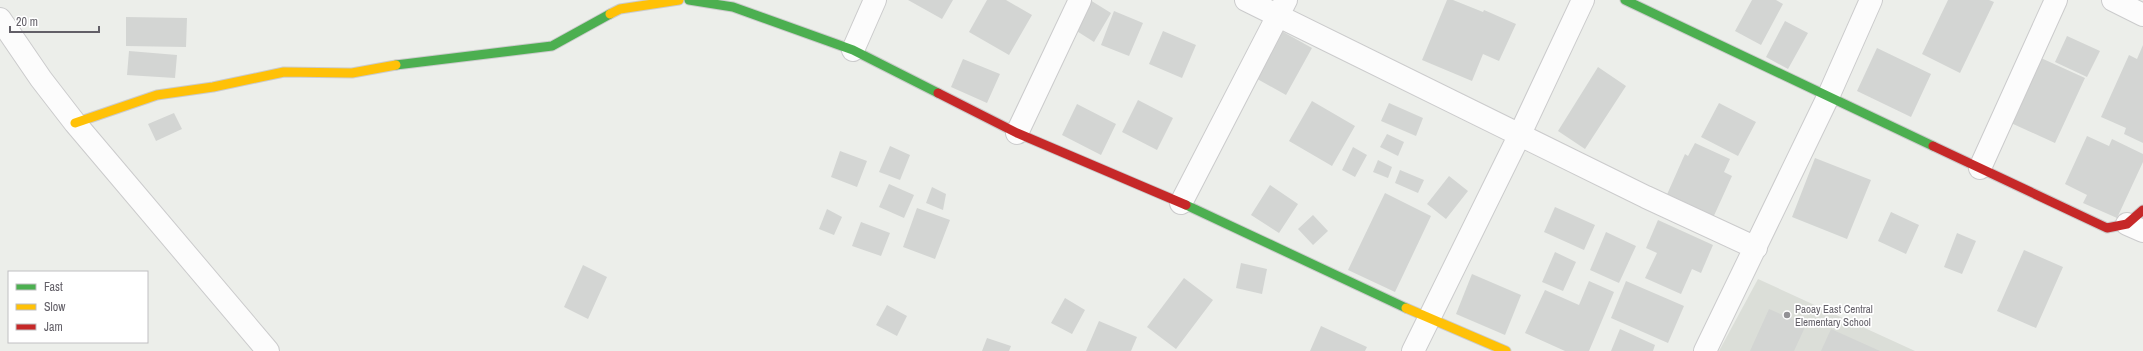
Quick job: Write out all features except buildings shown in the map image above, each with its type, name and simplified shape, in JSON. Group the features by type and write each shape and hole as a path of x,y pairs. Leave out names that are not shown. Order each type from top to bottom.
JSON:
{"street":[{"path":"75,123 157,95 213,87 284,72 352,73 416,62 552,46 620,9 679,0"},
{"path":"689,0 733,7 853,50 1017,133 1181,203 1428,318 1506,351"},
{"path":"853,50 875,0"},
{"path":"1017,133 1080,0"},
{"path":"1246,0 1282,8 1520,134 1756,248"},
{"path":"1413,351 1520,134 1582,0"},
{"path":"1625,0 2107,228 2138,222"},
{"path":"1705,351 1828,97 1871,0"},
{"path":"1980,168 2056,0"},
{"path":"2112,0 2143,16"},
{"path":"1181,203 1282,8"},
{"path":"1,25 75,123 268,351"}],"shaded area":[{"name":"Paoay East Central Elementary School","path":"1758,279 1915,351 1719,351"}],"traffic: fast":[{"path":"689,0 733,7 853,50 938,93"},
{"path":"1625,0 1933,146"},
{"path":"396,65 552,46 610,14"},
{"path":"1186,205 1406,308"}],"traffic: slow":[{"path":"610,14 620,9 679,0"},
{"path":"75,123 157,95 213,87 284,72 352,73 396,65"},
{"path":"1406,308 1506,351"}],"traffic: jam":[{"path":"938,93 1017,133 1186,205"},
{"path":"1933,146 2107,228 2127,224 2143,210"}],"place":[{"name":"Paoay East Central Elementary School","path":"1787,315"}]}
